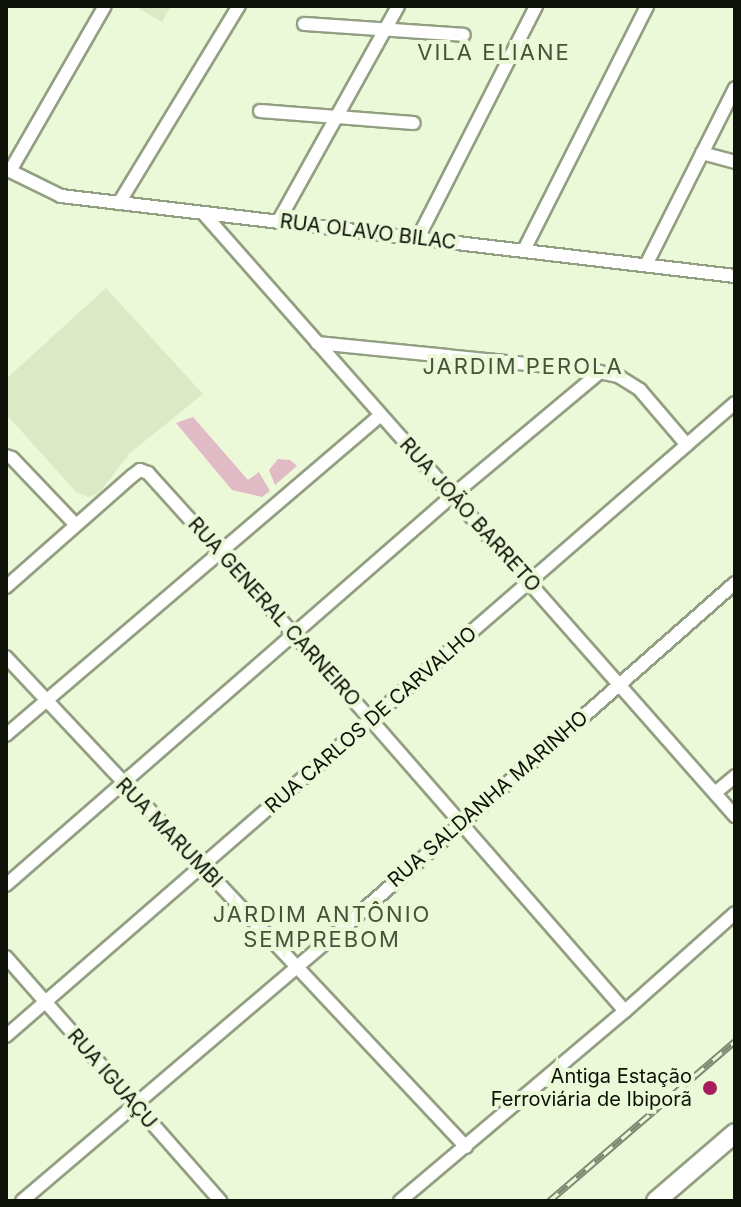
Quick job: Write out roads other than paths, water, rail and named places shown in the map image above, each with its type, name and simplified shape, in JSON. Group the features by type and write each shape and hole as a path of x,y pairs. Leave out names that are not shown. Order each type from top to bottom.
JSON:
{"main road":[{"path":"656,1201 735,1133"}],"street":[{"path":"8,170 105,6"},
{"path":"119,203 239,6"},
{"path":"278,222 398,6"},
{"path":"418,238 536,6"},
{"path":"524,250 647,6"},
{"path":"304,24 464,35"},
{"path":"646,265 735,88"},
{"path":"260,111 414,123"},
{"path":"702,153 735,162"},
{"name":"RUA OLAVO BILAC","path":"8,170 61,196 735,276"},
{"name":"RUA JOÃO BARRETO","path":"204,214 735,816"},
{"path":"317,343 618,376 640,390 687,445"},
{"path":"6,885 124,786 453,495 600,372"},
{"name":"RUA CARLOS DE CARVALHO","path":"6,1036 735,403"},
{"path":"6,735 381,415"},
{"path":"6,456 12,458 75,524 6,587"},
{"name":"RUA GENERAL CARNEIRO","path":"75,524 140,470 153,477 371,720 625,1011"},
{"name":"RUA SALDANHA MARINHO","path":"22,1201 298,966 735,583"},
{"name":"RUA MARUMBI","path":"6,657 466,1147"},
{"path":"715,793 735,776"},
{"path":"400,1201 625,1011 735,913"},
{"name":"RUA IGUAÇU","path":"6,957 220,1201"}],"railway":[{"path":"549,1201 735,1041"}],"place":[{"name":"Antiga Estação Ferroviária de Ibiporã","path":"710,1088"}],"district":[{"name":"VILA ELIANE","path":"494,53"},
{"name":"JARDIM PEROLA","path":"523,367"},
{"name":"JARDIM ANTÔNIO SEMPREBOM","path":"322,926"}]}
